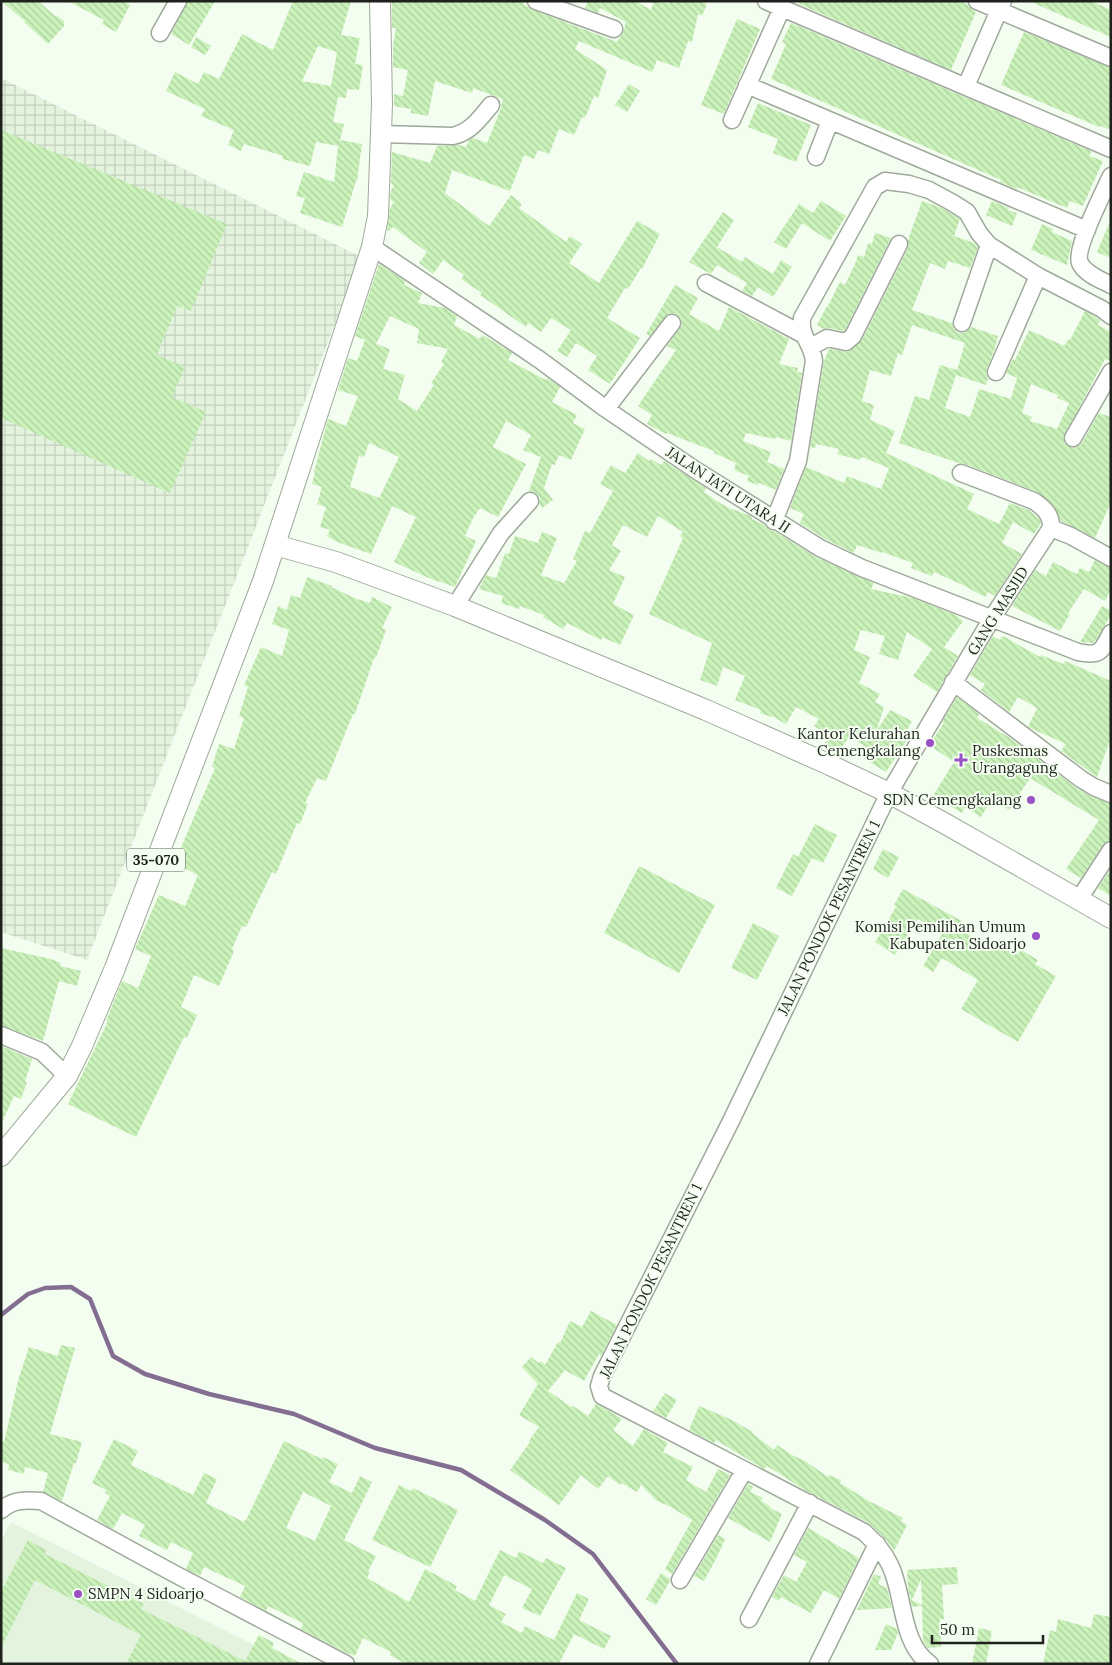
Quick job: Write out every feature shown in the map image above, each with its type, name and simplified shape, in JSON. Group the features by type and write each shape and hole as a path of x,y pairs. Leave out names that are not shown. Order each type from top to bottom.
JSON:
{"main road":[{"path":"380,1 382,104 378,216 372,248 274,545 336,562 455,606 714,714 837,768 889,793 1111,918"},
{"name":"35-070","path":"1,1156 66,1076 82,1046 115,968 263,581 274,545"}],"street":[{"path":"160,32 178,1"},
{"path":"536,1 614,29"},
{"path":"766,1 1111,149"},
{"path":"977,1 1001,6 1111,58"},
{"path":"966,86 1001,6"},
{"path":"732,120 782,8"},
{"path":"747,85 1087,230"},
{"path":"381,134 453,136 462,134 471,129 492,104"},
{"path":"816,156 830,121"},
{"path":"1111,176 1078,252 1078,261 1083,268 1111,285"},
{"path":"774,521 798,462 814,361 801,327 802,318 879,183 885,181 909,184 928,190 953,202 967,212 979,232 990,245 1038,276 1102,309 1111,316"},
{"path":"706,283 806,340 827,338 846,342 854,336 899,244"},
{"path":"962,323 990,245"},
{"name":"JALAN JATI UTARA II","path":"372,248 540,360 606,409 694,470 774,521 837,557 1088,654 1096,653 1103,649 1111,633"},
{"path":"996,372 1038,276"},
{"path":"606,409 672,323"},
{"path":"1073,438 1111,372"},
{"path":"961,473 1034,501 1047,512 1052,522 1051,528 1071,536 1111,558"},
{"path":"455,606 501,533 530,502"},
{"name":"GANG MASJID","path":"889,793 992,618 1051,528"},
{"path":"953,682 1081,779 1111,794"},
{"name":"JALAN PONDOK PESANTREN 1","path":"889,793 734,1114 602,1376 599,1386 602,1396 864,1532 877,1544 891,1566 910,1635 921,1658 930,1664"},
{"path":"1078,899 1111,850"},
{"path":"1,1035 42,1052 66,1076"},
{"path":"680,1580 744,1471"},
{"path":"1,1510 5,1506 20,1500 41,1501 346,1664"},
{"path":"749,1618 810,1504"},
{"path":"818,1664 877,1544"}],"shaded area":[{"path":"1,78 361,257 87,960 1,932"},
{"name":"SMPN 4 Sidoarjo","path":"11,1522 260,1648 253,1664 1,1664 1,1541"}],"building":[{"path":"1,1 38,1 55,16 64,21 64,26 48,44"},
{"path":"68,1 123,1 130,5 116,32 102,24 104,20"},
{"path":"188,1 215,1 189,45 171,34"},
{"path":"293,1 351,1 341,35 360,38 355,64 363,65 359,90 347,89 346,98 338,97 333,122 344,124 340,140 362,144 357,181 342,227 300,213 305,198 296,196 304,172 334,182 338,146 316,142 310,166 282,159 283,156 244,144 241,151 228,145 234,130 201,116 205,109 166,91 175,72 198,84 204,72 219,79 242,34 273,50","holes":["318,46 337,52 331,86 302,81"]},
{"path":"392,1 524,1 523,4 533,10 617,42 623,33 626,22 600,8 598,13 585,8 588,1 635,1 651,10 654,1 669,4 670,1 701,1 707,4 702,16 698,14 692,42 688,41 679,68 657,60 652,72 579,41 575,49 607,70 598,98 594,96 585,118 582,117 574,135 559,129 549,154 538,150 534,159 524,155 510,191 452,170 445,193 489,226 511,195 522,204 519,208 566,242 570,236 582,244 569,263 599,283 637,221 660,234 642,269 628,289 625,288 607,318 640,338 610,384 588,370 597,356 576,343 567,357 557,351 571,330 551,318 541,332 528,323 526,327 480,295 482,293 461,279 464,275 443,260 433,274 419,263 427,252 393,227 389,231 387,230 390,208 394,202 390,199 391,190 394,186 391,183 392,152 430,163 437,146 459,145 466,147 469,140 473,138 487,143 503,99 473,88 472,93 435,81 428,116 411,113 411,109 394,106 394,94 403,96 408,70 393,67 393,45 396,28 392,28"},
{"path":"800,1 959,1 968,5 976,12 951,70 799,4"},
{"path":"1029,1 1091,1 1111,10 1111,37"},
{"path":"737,19 760,29 724,114 701,105"},
{"path":"791,23 1091,151 1090,156 1103,161 1083,206 1070,201 1067,208 1017,187 1017,189 1000,182 1001,180 771,79 786,44 782,42"},
{"path":"1024,32 1111,68 1111,130 1099,127 1001,85"},
{"path":"196,37 211,46 205,55 191,47"},
{"path":"629,84 640,91 627,112 615,105"},
{"path":"758,103 811,125 796,162 773,153 778,139 748,127"},
{"path":"1,130 227,224 191,311 177,306 157,355 185,367 172,397 206,412 170,493 1,418"},
{"path":"821,201 846,216 830,241 802,223 786,249 774,242 799,204 813,213"},
{"path":"922,201 942,208 960,219 954,236 974,243 978,247 970,268 948,261 945,269 930,263 912,310 952,323 954,329 959,333 964,333 971,327 998,336 987,368 986,374 988,378 986,385 956,375 945,408 970,417 979,389 1011,399 1017,378 1006,373 1013,359 1015,360 1029,330 1064,346 1070,340 1085,311 1100,320 1098,325 1111,332 1111,361 1105,359 1063,438 1064,443 1068,446 1078,447 1099,413 1111,417 1111,502 1095,538 1061,521 1054,506 1038,492 965,464 899,443 915,396 929,400 940,365 957,370 965,343 912,325 902,355 898,353 891,376 870,370 862,401 874,405 870,420 895,431 886,453 974,494 967,509 999,524 1010,503 1029,510 1040,520 1041,523 1034,534 1013,522 1002,543 1022,554 995,596 988,592 985,597 934,572 932,576 911,568 913,563 882,552 857,545 854,553 825,539 800,523 804,514 790,508 806,467 844,483 847,476 881,489 889,468 862,457 860,460 837,454 839,449 816,444 815,448 810,447 824,361 829,349 848,352 862,340 908,248 908,240","holes":["1031,384 1058,395 1057,398 1069,403 1057,429 1030,421 1032,417 1022,413"]},
{"path":"992,201 1017,213 1012,226 986,215"},
{"path":"723,212 734,220 717,247 742,262 745,257 773,274 781,260 792,267 773,297 758,287 752,296 742,291 747,283 717,265 711,274 689,262"},
{"path":"1111,219 1111,258 1097,252"},
{"path":"1042,224 1053,229 1052,232 1072,241 1067,265 1031,250"},
{"path":"875,233 891,238 845,330 824,329 817,325 840,282 845,285 858,255 864,257 868,243 872,244"},
{"path":"379,264 405,281 404,285 422,293 418,303 445,308 457,316 454,325 480,339 482,335 498,344 512,353 508,360 546,380 547,378 560,387 552,402 577,415 573,423 585,429 571,460 559,455 555,465 552,464 544,488 553,500 542,508 537,494 529,491 541,457 523,450 531,435 506,421 493,447 526,464 498,517 480,508 473,518 465,536 476,541 455,587 433,580 394,562 416,517 392,506 371,554 337,542 327,536 330,530 320,527 326,507 317,504 322,487 312,484 314,472 328,419 346,426 358,396 338,390 348,358 357,361 365,340 355,336","holes":["390,316 419,329 417,343 448,349 441,362 444,364 431,383 434,385 417,411 398,399 405,375 383,369 390,349 376,344","369,443 399,457 379,498 350,487 359,456 364,457"]},
{"path":"675,285 698,298 689,314 719,331 729,307 789,339 779,364 798,368 797,372 802,373 791,441 746,433 743,441 771,452 767,462 784,469 776,490 759,483 758,485 747,481 749,476 734,470 736,463 714,453 714,451 666,434 647,424 652,415 638,406 676,350 667,346 682,325 678,315 668,314 650,336 646,334"},
{"path":"638,453 649,461 651,459 661,465 664,461 706,488 704,492 713,499 729,508 751,516 752,519 816,557 874,583 871,589 913,598 956,615 963,621 944,647 958,656 937,692 913,676 932,649 907,632 898,660 879,654 885,636 861,630 854,650 870,657 859,683 880,694 875,702 884,707 876,732 890,710 912,721 906,732 910,735 886,772 863,758 868,748 849,737 838,753 824,744 830,736 814,726 819,719 796,707 786,724 772,716 760,713 761,710 735,700 745,676 723,667 717,686 700,680 712,643 649,614 683,538 680,536 683,532 658,516 647,537 623,525 612,545 621,551 609,570 625,577 613,604 634,615 620,645 602,637 601,640 567,623 563,629 543,617 544,615 520,606 519,609 501,603 503,596 479,589 486,575 496,578 505,553 509,554 515,536 538,543 542,532 557,538 541,575 564,583 577,561 573,559 585,531 590,533 613,491 600,484 611,465 625,473"},
{"path":"1095,560 1111,568 1111,589 1105,601 1084,589 1068,613 1070,614 1060,631 1012,606 1035,570 1046,576 1053,562 1077,574 1080,568 1089,572"},
{"path":"307,577 332,586 357,599 370,603 372,597 392,607 382,628 386,630 376,658 374,658 355,714 353,714 326,781 317,778 305,803 308,804 300,824 297,823 276,874 272,872 246,927 242,926 219,986 194,975 181,1007 197,1015 187,1038 184,1037 136,1137 68,1104 108,1021 106,1021 122,981 138,988 151,956 135,949 159,895 185,906 198,875 170,861 176,848 180,850 215,768 212,767 219,744 234,749 244,718 239,716 248,687 244,685 261,647 282,656 289,630 272,624 278,606 287,610 291,595 300,598"},
{"path":"1102,606 1111,611 1111,614 1097,639 1093,643 1080,642"},
{"path":"993,636 1000,640 1003,636 1040,657 1041,655 1063,664 1065,661 1111,681 1111,737 1097,777 1061,751 1066,744 1028,727 1037,708 1018,697 1009,712 981,690 985,684 970,675"},
{"path":"957,697 979,714 977,718 1010,738 1075,787 1090,796 1111,804 1111,840 1103,845 1081,878 1066,869 1099,820 1030,778 1009,810 995,801 992,805 989,804 981,817 965,807 962,813 933,796 954,762 929,745 944,723 942,722"},
{"path":"815,824 837,835 823,863 812,858 792,896 776,888 793,854 798,857"},
{"path":"883,849 899,857 888,878 873,869"},
{"path":"639,866 715,905 679,973 604,933"},
{"path":"1111,869 1111,896 1098,888"},
{"path":"903,889 962,921 958,928 995,950 999,943 1018,954 1021,950 1038,960 1035,964 1056,976 1018,1042 961,1009 978,980 942,958 933,972 923,966 942,932 918,919 895,955 875,942 896,907 894,905"},
{"path":"753,923 779,936 757,980 731,968"},
{"path":"1,948 51,959 61,963 60,966 81,971 77,986 59,981 43,1041 1,1025"},
{"path":"1,1046 32,1059 21,1099 14,1096 1,1125"},
{"path":"591,1311 617,1325 601,1356 599,1354 584,1381 565,1370 548,1391 588,1416 596,1404 616,1415 622,1419 613,1430 633,1446 644,1429 668,1443 663,1452 693,1467 686,1480 706,1492 718,1469 730,1475 672,1574 665,1569 692,1520 657,1501 641,1485 637,1492 621,1483 620,1485 608,1476 598,1489 581,1475 559,1505 510,1470 539,1427 519,1415 538,1384 522,1367 531,1357 545,1365 558,1342 560,1343 570,1321 582,1327"},
{"path":"61,1345 75,1348 50,1434 82,1442 62,1501 43,1492 48,1473 25,1467 24,1474 8,1470 9,1464 1,1462 1,1442 4,1442 18,1381 29,1347 58,1356"},
{"path":"665,1393 677,1400 666,1418 653,1411"},
{"path":"699,1406 730,1419 753,1432 774,1450 777,1445 828,1477 829,1475 841,1480 840,1483 867,1500 903,1518 901,1521 907,1525 894,1551 885,1538 869,1523 805,1490 767,1466 764,1469 716,1440 714,1443 689,1430"},
{"path":"114,1439 138,1451 131,1465 193,1495 204,1473 217,1479 206,1503 244,1522 284,1441 322,1459 323,1457 338,1464 329,1482 352,1493 360,1476 372,1482 344,1540 376,1556 368,1571 370,1572 367,1578 409,1602 425,1569 457,1586 455,1590 475,1601 500,1550 516,1558 519,1551 543,1563 546,1558 566,1568 540,1616 522,1608 532,1589 504,1575 489,1605 506,1614 501,1622 522,1633 525,1626 554,1640 577,1593 589,1599 579,1620 611,1636 604,1649 574,1634 559,1664 406,1664 390,1655 391,1652 363,1638 355,1656 301,1629 303,1623 268,1606 266,1611 240,1597 245,1586 204,1567 200,1576 186,1569 193,1553 171,1542 167,1550 139,1536 145,1525 122,1513 113,1529 97,1520 110,1496 105,1493 106,1490 92,1483","holes":["303,1492 331,1506 315,1541 286,1528"]},
{"path":"748,1484 753,1487 750,1492 763,1498 761,1501 782,1514 770,1542 728,1518"},
{"path":"399,1485 411,1491 413,1488 458,1510 430,1567 372,1540"},
{"path":"808,1528 859,1558 839,1599 824,1590 811,1613 781,1597 779,1601 772,1597 784,1575 796,1582 807,1562 794,1555"},
{"path":"718,1535 725,1539 704,1581 694,1576"},
{"path":"28,1540 46,1550 45,1554 144,1604 141,1609 245,1661 259,1635 274,1643 272,1648 302,1664 126,1664 141,1635 35,1580 1,1648 1,1592"},
{"path":"957,1567 958,1584 942,1585 944,1619 940,1619 941,1647 928,1648 923,1641 922,1606 912,1607 907,1570","holes":["921,1579 922,1605 912,1600"]},
{"path":"661,1573 670,1581 656,1605 646,1599"},
{"path":"874,1574 881,1577 878,1584 887,1588 892,1608 857,1610"},
{"path":"1094,1614 1111,1617 1111,1664 1043,1664 1050,1630 1056,1632 1058,1619 1091,1628"},
{"path":"886,1624 897,1629 898,1633 891,1650 875,1650"},
{"path":"979,1628 992,1631 986,1664 972,1664"}],"waterway":[{"path":"1,1315 28,1294 45,1288 71,1287 90,1299 113,1356 145,1374 209,1394 294,1414 375,1448 461,1470 545,1520 593,1554 677,1664"}],"place":[{"name":"Kantor Kelurahan Cemengkalang","path":"930,743"},
{"name":"Puskesmas Urangagung","path":"961,760"},
{"name":"SDN Cemengkalang","path":"1031,800"},
{"name":"Komisi Pemilihan Umum Kabupaten Sidoarjo","path":"1036,936"},
{"name":"SMPN 4 Sidoarjo","path":"78,1594"}]}
